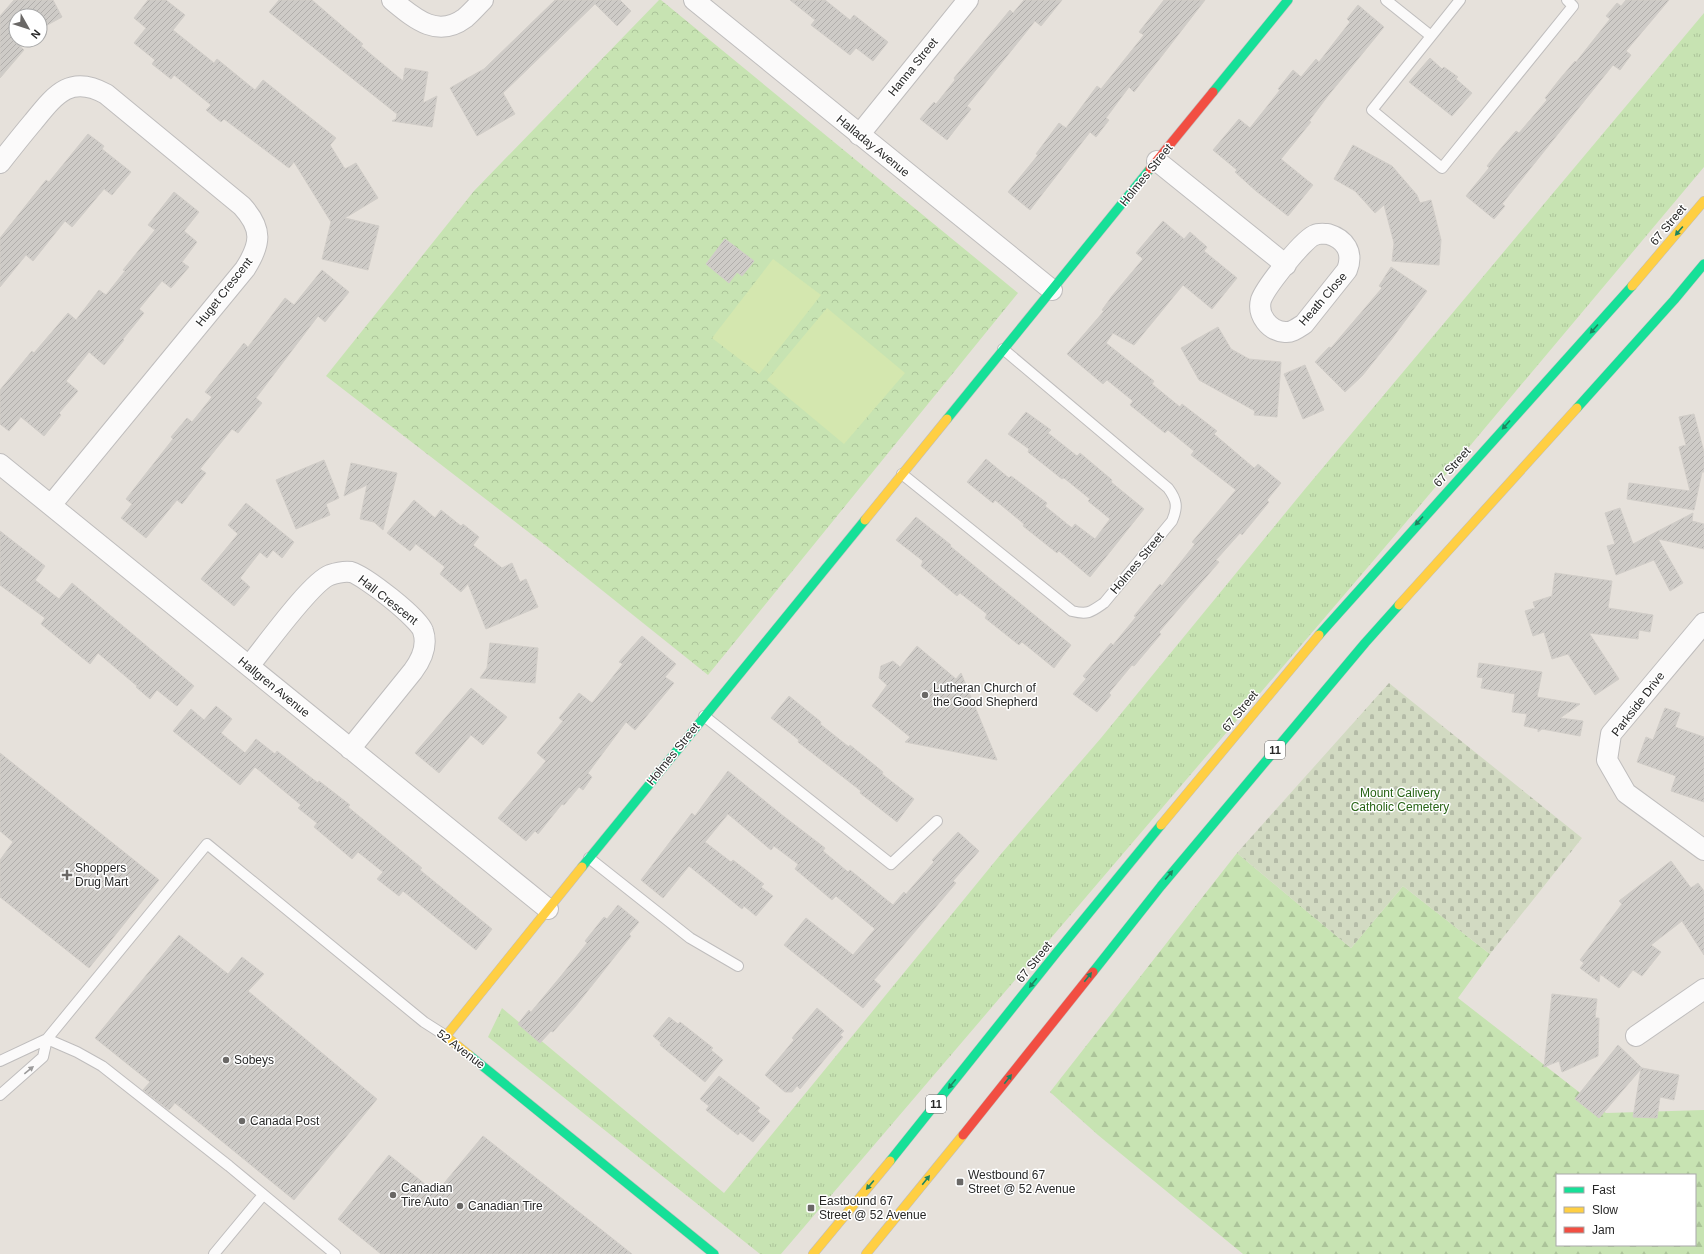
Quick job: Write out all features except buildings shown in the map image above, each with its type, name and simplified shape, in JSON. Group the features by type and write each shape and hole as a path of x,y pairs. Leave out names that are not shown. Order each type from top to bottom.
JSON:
{"main road":[{"name":"Holmes Street","path":"446,1036 704,716 1288,0"},
{"name":"67 Street","path":"813,1254 898,1152 1057,952 1336,614 1647,269 1704,201"},
{"name":"11","path":"866,1254 1161,886 1365,643 1674,300 1704,264"},
{"name":"52 Avenue","path":"446,1036 714,1254"}],"street":[{"path":"392,0 411,16 421,22 439,27 448,27 456,24 466,17 482,0"},
{"name":"Halladay Avenue","path":"694,0 1052,290"},
{"name":"Hanna Street","path":"859,135 968,0"},
{"name":"Huget Crescent","path":"0,163 56,95 76,86 87,86 106,94 242,206 252,217 257,226 258,238 255,250 245,270 51,505"},
{"path":"1157,161 1286,265"},
{"name":"Heath Close","path":"1315,234 1328,234 1338,237 1346,246 1350,254 1348,270 1304,324 1295,330 1286,333 1268,326 1260,308 1261,300 1266,289 1286,265 1305,242 1315,234"},
{"name":"Hallgren Avenue","path":"0,464 548,909"},
{"name":"Hall Crescent","path":"249,666 310,591 328,576 343,572 357,575 368,581 410,615 423,631 425,648 422,658 414,671 350,749"},
{"name":"Parkside Drive","path":"1704,623 1611,734 1607,760 1626,793 1704,850"},
{"path":"1636,1036 1704,989"}],"lane":[{"path":"1386,0 1431,36"},
{"path":"1460,0 1372,110 1442,168 1573,6 1566,0"},
{"name":"Holmes Street","path":"902,474 1072,611 1083,614 1092,612 1104,603 1172,521 1177,510 1174,497 1168,488 1003,349"},
{"path":"704,716 891,864 937,822"},
{"name":"52 Avenue","path":"47,1039 207,844 424,1022 446,1036"},
{"path":"589,858 690,938 738,966"},
{"path":"0,1095 44,1057 47,1039"},
{"path":"0,1061 47,1039 77,1052 102,1066 335,1254"},
{"path":"214,1254 263,1195"}],"green space":[{"path":"659,0 661,0 1018,293 708,675 553,551 326,376 474,191"},
{"path":"1704,13 1704,167 1391,540 781,1254 760,1254 488,1037 502,1008 724,1193 1001,854 1101,738 1305,489"},
{"path":"773,259 821,295 759,374 712,338"},
{"path":"827,308 905,373 844,444 767,380"},
{"name":"Mount Calivery Catholic Cemetery","path":"1389,683 1582,838 1490,954 1403,886 1351,948 1237,853"},
{"path":"1237,853 1351,948 1403,886 1490,954 1458,998 1606,1113 1704,1110 1704,1254 1243,1254 1098,1135 1050,1092"}],"traffic: fast":[{"path":"1213,92 1288,0"},
{"path":"947,419 1150,169"},
{"path":"1577,408 1674,300 1704,264"},
{"path":"1319,635 1632,286"},
{"path":"582,867 865,520"},
{"path":"1093,972 1161,886 1365,643 1399,605"},
{"path":"890,1161 1057,952 1161,825"},
{"path":"469,1055 714,1254"}],"traffic: slow":[{"path":"1632,286 1704,201"},
{"path":"1399,605 1577,408"},
{"path":"865,520 947,419"},
{"path":"1161,825 1319,635"},
{"path":"469,1055 446,1036 582,867"},
{"path":"866,1254 963,1135"},
{"path":"813,1254 890,1161"}],"traffic: jam":[{"path":"1150,169 1213,92"},
{"path":"963,1135 1093,972"}],"place":[{"name":"Lutheran Church of the Good Shepherd","path":"925,695"},
{"name":"Shoppers Drug Mart","path":"67,875"},
{"name":"Sobeys","path":"226,1060"},
{"name":"Canada Post","path":"242,1121"},
{"name":"Westbound 67 Street @ 52 Avenue","path":"960,1182"},
{"name":"Canadian Tire Auto","path":"393,1195"},
{"name":"Canadian Tire","path":"460,1206"},
{"name":"Eastbound 67 Street @ 52 Avenue","path":"811,1208"}]}
